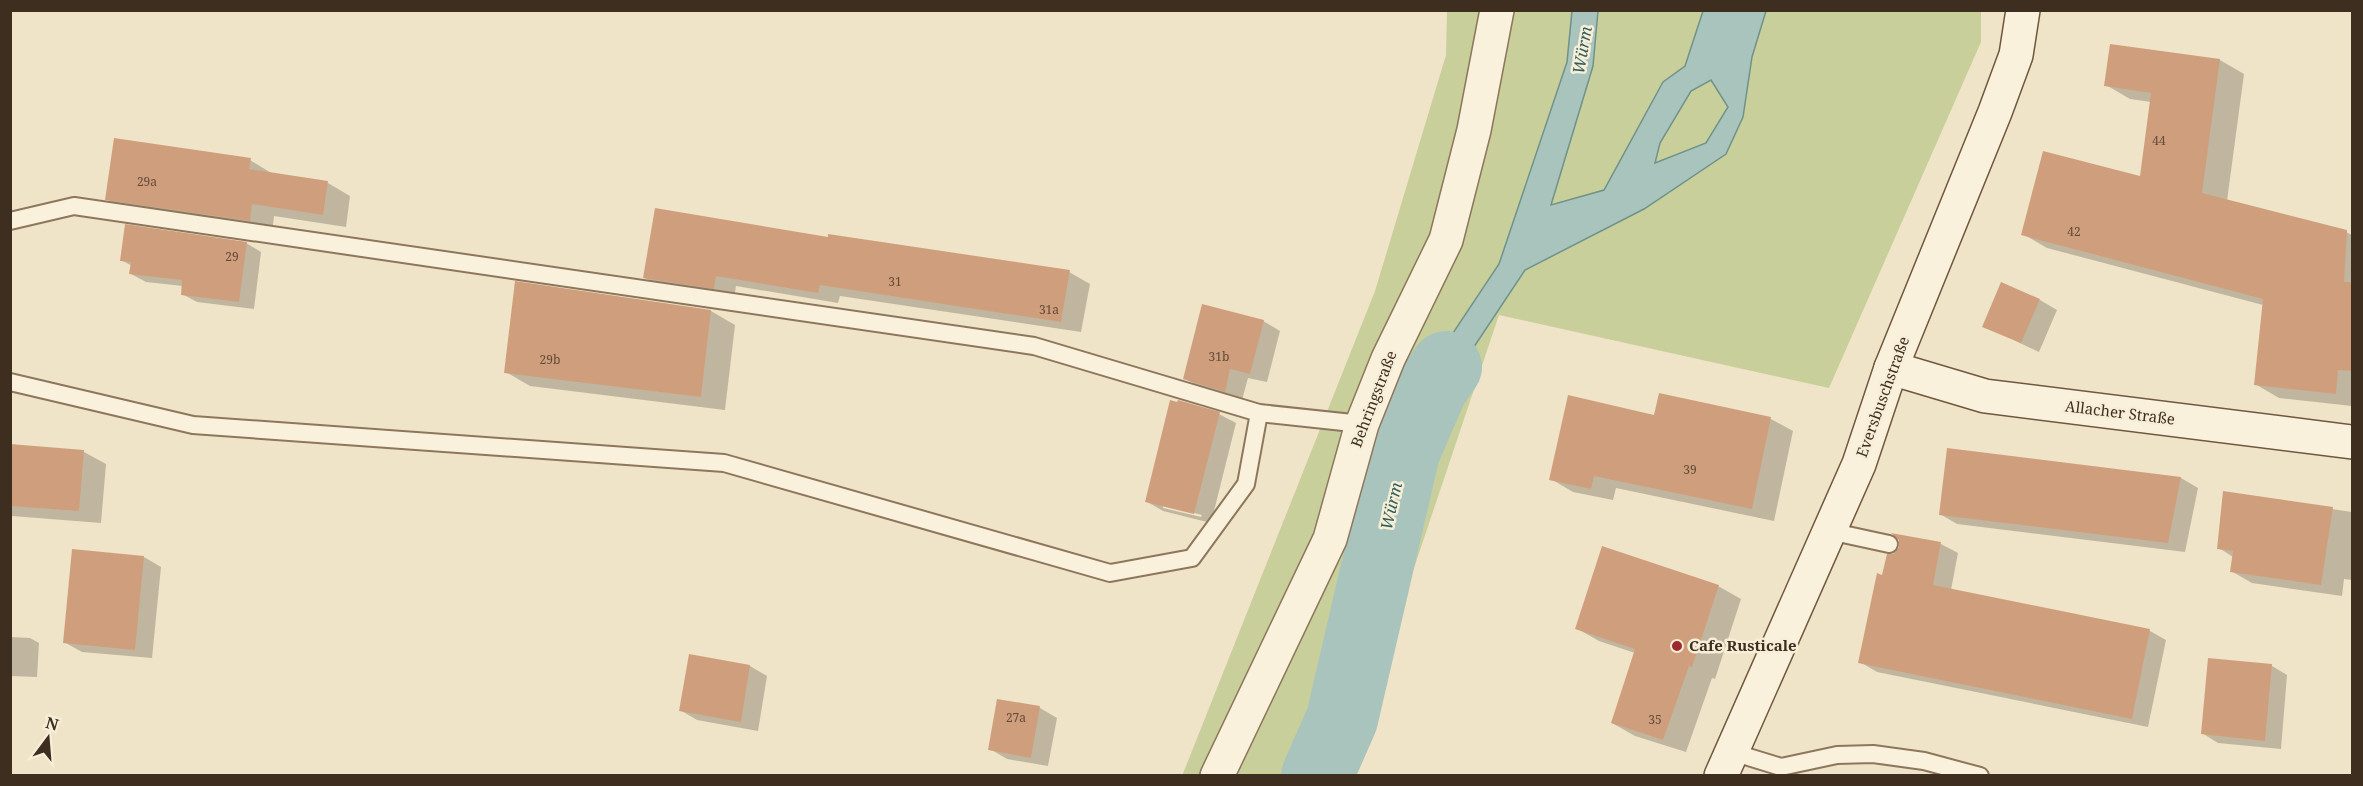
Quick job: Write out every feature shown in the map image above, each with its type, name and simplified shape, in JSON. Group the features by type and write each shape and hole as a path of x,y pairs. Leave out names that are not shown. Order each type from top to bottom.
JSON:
{"street":[{"name":"Behringstraße","path":"1217,776 1330,539 1362,424 1388,359 1446,240 1474,130 1497,10"},
{"name":"Eversbuschstraße","path":"1726,764 1859,464 1891,368 2016,55 2023,10"},
{"name":"Allacher Straße","path":"1891,368 1984,396 2352,442"}],"lane":[{"path":"10,221 74,206 1034,346 1259,413 1362,424"},
{"path":"10,382 193,425 724,463 1110,573 1192,558 1246,484 1259,413"},
{"path":"1829,531 1889,544"},
{"path":"1726,764 1781,767 1837,755 1873,754 1924,761 1980,776"}],"green space":[{"path":"1447,11 1981,11 1981,42 1829,388 1499,315 1363,720 1336,775 1182,776 1375,291 1446,55"}],"water":[{"path":"1572,11 1598,11 1593,66 1551,205 1604,190 1663,82 1685,66 1703,11 1766,11 1752,57 1743,117 1726,154 1644,209 1525,270 1444,392 1407,456 1399,454 1421,381 1499,264 1567,62","holes":["1711,80 1728,107 1706,143 1655,163 1660,143 1691,91"]}],"building":[{"path":"2110,44 2220,59 2202,193 2347,230 2344,282 2352,282 2352,371 2338,370 2336,394 2254,385 2263,299 2021,235 2043,151 2140,176 2151,93 2104,86"},
{"path":"114,138 251,158 249,169 328,181 323,215 252,204 250,221 105,200"},
{"path":"655,208 828,237 828,234 1070,270 1061,322 820,285 818,293 716,276 714,289 643,278"},
{"path":"125,224 247,242 239,302 181,295 182,280 129,274 131,262 120,261"},
{"path":"515,281 711,310 701,397 504,373"},
{"path":"2001,282 2040,299 2021,343 1982,327"},
{"path":"1202,304 1264,320 1250,374 1230,369 1225,392 1183,379"},
{"path":"1659,393 1771,417 1752,509 1594,476 1591,489 1549,480 1568,395 1654,415"},
{"path":"1170,400 1177,402 1178,400 1220,412 1194,514 1145,502"},
{"path":"10,444 84,450 79,511 10,506"},
{"path":"1947,448 2181,477 2168,543 1939,515"},
{"path":"2223,491 2333,507 2321,585 2230,572 2233,551 2217,549"},
{"path":"1891,533 1941,542 1933,585 2150,629 2132,719 1858,663 1877,573 1882,575 1887,554 1893,554 1899,547 1899,540"},
{"path":"1602,546 1719,585 1692,667 1689,666 1663,740 1611,723 1635,649 1575,629"},
{"path":"72,549 144,556 135,650 63,643"},
{"path":"689,654 750,665 741,722 679,711"},
{"path":"2208,658 2272,664 2265,741 2201,734"},
{"path":"997,699 1040,706 1031,758 988,750"}],"waterway":[{"name":"Würm","path":"1317,776 1342,719 1404,452 1432,387 1446,367"}],"place":[{"name":"Cafe Rusticale","path":"1677,646"}]}
